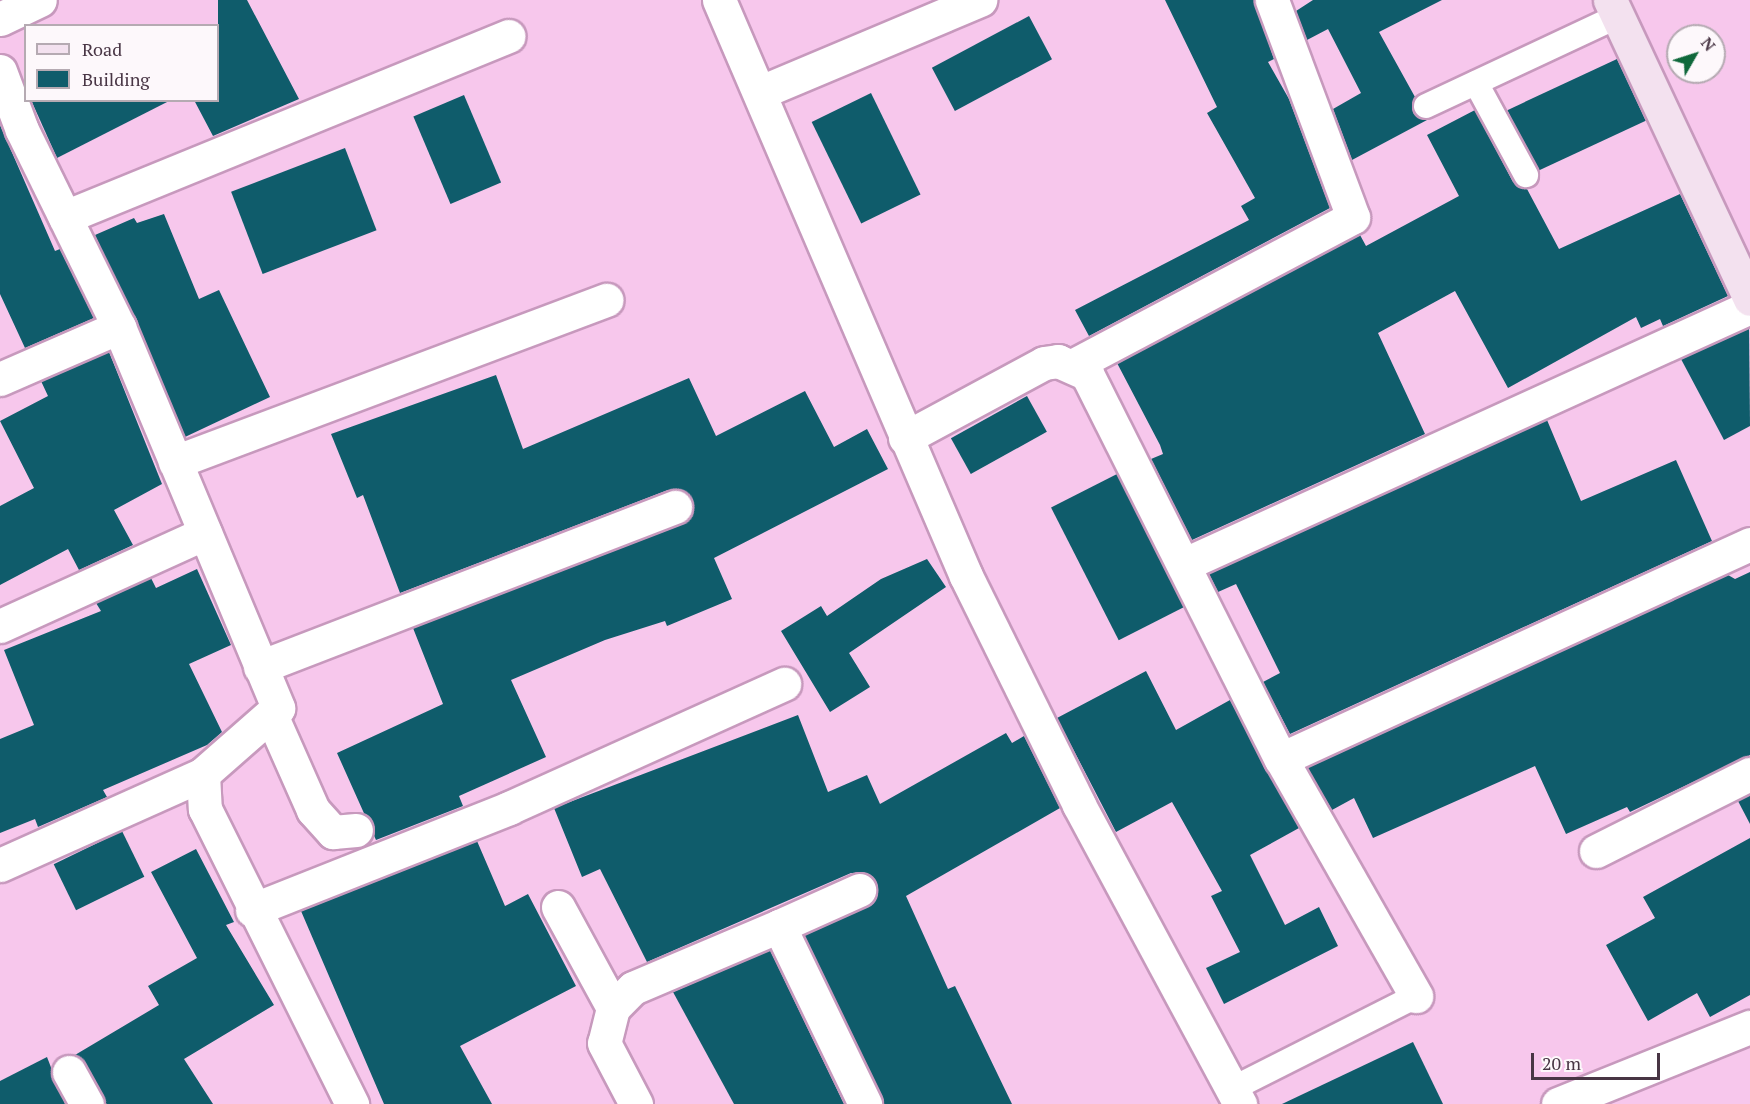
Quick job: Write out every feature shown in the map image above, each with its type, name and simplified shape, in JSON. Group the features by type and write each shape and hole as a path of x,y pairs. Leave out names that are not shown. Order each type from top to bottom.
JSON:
{"street":[{"path":"0,19 40,0"},
{"path":"718,0 761,92 905,438 966,576 1079,805 1236,1096"},
{"path":"761,92 980,0"},
{"path":"1072,366 1353,217 1272,0"},
{"path":"1614,8 1746,281"},
{"path":"65,217 510,36"},
{"path":"0,72 11,135 65,217 119,327 278,708 203,774 0,865"},
{"path":"175,462 607,300"},
{"path":"1185,564 1750,307"},
{"path":"0,379 119,327"},
{"path":"905,438 1044,363 1072,366 1087,374 1185,564 1281,759 1416,996"},
{"path":"260,667 675,507"},
{"path":"0,626 205,533"},
{"path":"1281,759 1750,544"},
{"path":"252,910 509,808 784,684"},
{"path":"271,715 313,810 333,832 356,830"},
{"path":"203,774 205,809 252,910 352,1104"},
{"path":"1596,851 1750,774"},
{"path":"636,1104 603,1043 614,1008 633,988 860,890"},
{"path":"558,907 614,1008"},
{"path":"779,926 864,1104"},
{"path":"1558,1104 1750,1027"},
{"path":"69,1072 87,1104"}],"lane":[{"path":"1426,106 1476,82 1614,8"},
{"path":"1476,82 1526,175"},
{"path":"1236,1096 1416,996"}],"building":[{"path":"218,0 247,0 299,99 213,136 195,102 219,102"},
{"path":"1165,0 1254,0 1274,59 1268,62 1289,99 1330,208 1089,336 1075,310 1249,220 1241,206 1255,198 1207,113 1217,107"},
{"path":"1313,0 1442,0 1379,32 1415,97 1413,113 1427,120 1352,160 1333,109 1361,93 1328,29 1307,40 1296,11"},
{"path":"1029,16 1052,59 955,111 932,68"},
{"path":"1617,59 1646,121 1536,172 1507,110"},
{"path":"871,93 921,195 861,223 812,122"},
{"path":"464,95 501,182 450,204 413,116"},
{"path":"32,102 167,102 57,158"},
{"path":"1475,110 1513,182 1527,189 1559,249 1680,194 1728,296 1663,326 1660,319 1641,328 1636,317 1508,388 1455,291 1378,333 1425,434 1192,540 1151,459 1163,454 1160,445 1117,363 1360,235 1366,246 1459,196 1427,135"},
{"path":"0,125 55,251 60,249 94,318 25,348 0,294"},
{"path":"345,148 377,230 263,274 231,192"},
{"path":"164,214 199,299 219,290 270,397 185,437 95,235 134,218 137,223"},
{"path":"1749,328 1750,426 1724,440 1681,359"},
{"path":"109,352 162,484 114,510 133,545 79,570 68,549 0,585 0,506 34,488 0,421 48,396 41,381"},
{"path":"496,375 523,449 689,378 716,436 805,391 834,447 867,429 888,469 714,558 732,599 667,626 665,621 605,640 511,680 546,757 459,796 463,806 376,840 337,753 443,704 413,628 682,524 693,510 687,493 668,490 400,593 363,495 357,498 331,434"},
{"path":"1027,396 1047,432 971,474 951,438"},
{"path":"1547,420 1581,501 1676,460 1712,541 1290,734 1263,682 1280,673 1236,584 1218,592 1209,574"},
{"path":"1117,474 1185,607 1119,640 1051,508"},
{"path":"927,559 946,587 849,653 870,687 830,712 781,631 821,606 827,616 881,579"},
{"path":"197,569 231,645 189,664 222,732 207,745 103,790 107,797 38,827 35,819 0,833 0,739 34,725 4,650 101,611 96,603 151,578 156,588"},
{"path":"1750,572 1750,755 1630,812 1627,807 1566,834 1535,766 1373,838 1354,798 1332,810 1307,768 1728,575 1735,579"},
{"path":"1146,671 1176,730 1230,700 1299,828 1250,855 1285,925 1319,907 1338,946 1224,1004 1206,968 1240,952 1211,896 1222,891 1172,802 1116,832 1057,718"},
{"path":"798,715 828,792 867,775 880,804 1006,733 1012,743 1024,736 1060,808 906,896 948,989 955,986 1012,1104 884,1104 804,935 874,901 876,883 869,875 851,873 647,962 600,869 582,877 554,808"},
{"path":"1750,795 1750,824 1738,801"},
{"path":"122,831 144,877 76,910 54,864"},
{"path":"1750,838 1750,995 1710,1017 1697,993 1648,1021 1606,945 1655,918 1643,897"},
{"path":"477,841 505,906 528,894 576,986 460,1046 492,1104 384,1104 301,911"},
{"path":"196,849 234,922 226,925 274,1005 184,1059 213,1104 106,1104 85,1063 75,1055 159,1005 148,986 197,958 151,872"},
{"path":"770,950 844,1104 734,1104 673,992"},
{"path":"1413,1042 1443,1104 1282,1104"},
{"path":"47,1057 65,1104 0,1104 0,1081"}]}
